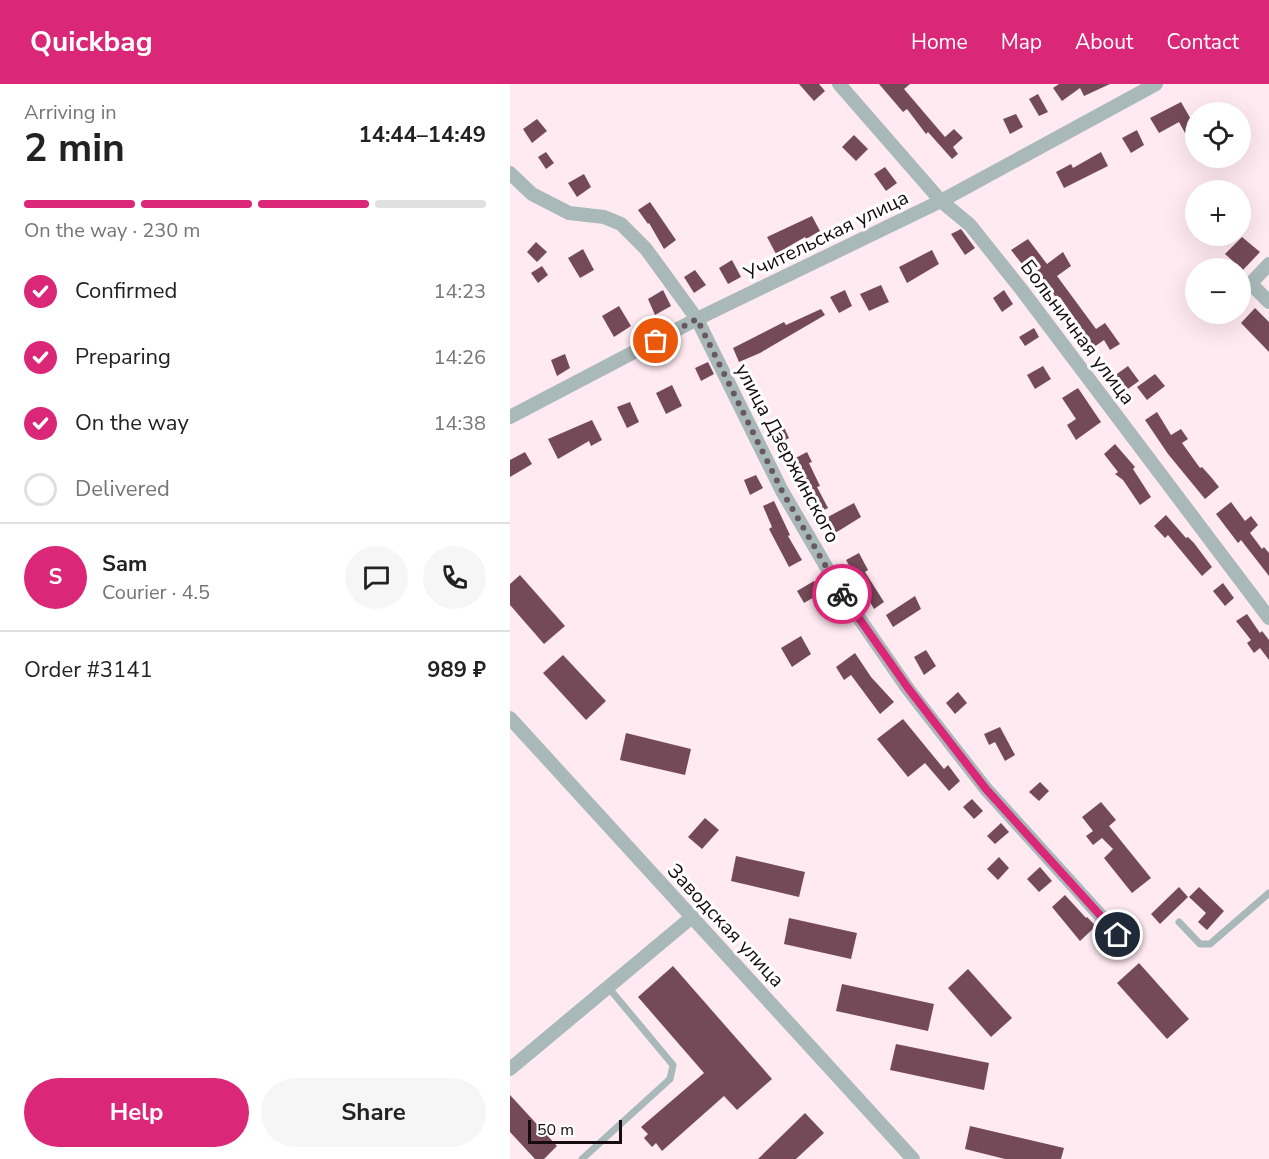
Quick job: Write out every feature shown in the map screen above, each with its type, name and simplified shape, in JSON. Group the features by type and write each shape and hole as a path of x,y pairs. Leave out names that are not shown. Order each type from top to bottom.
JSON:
{"street":[{"name":"Больничная улица","path":"839,84 941,201 969,225 1021,289 1269,618"},
{"name":"Учительская улица","path":"510,417 697,319 941,201 1156,84"},
{"name":"улица Дзержинского","path":"510,173 532,195 569,213 604,217 621,224 646,249 697,319 782,491 842,592 908,688 986,789 1118,935"},
{"path":"1269,264 1253,281 1254,287 1269,302"},
{"name":"Заводская улица","path":"511,721 692,917 907,1157"},
{"path":"510,1069 692,917"}],"lane":[{"path":"1179,922 1200,944 1210,944 1269,893"},
{"path":"582,1159 670,1079 673,1065 608,987"}],"building":[{"path":"799,84 819,84 825,91 814,101"},
{"path":"879,84 910,84 904,89 945,137 954,129 963,138 953,147 958,154 952,159 928,132 926,134 907,109 903,112"},
{"path":"1059,84 1110,84 1084,96 1080,88 1062,101 1053,88"},
{"path":"1038,94 1048,112 1039,116 1029,99"},
{"path":"1181,102 1185,109 1185,133 1179,122 1159,133 1150,118"},
{"path":"1016,114 1023,127 1010,134 1003,119"},
{"path":"537,119 547,131 532,143 523,129"},
{"path":"1137,130 1144,145 1131,153 1122,138"},
{"path":"854,135 868,149 856,161 842,147"},
{"path":"546,152 554,163 546,169 538,157"},
{"path":"1101,152 1108,166 1064,188 1056,172 1071,164 1073,168"},
{"path":"885,167 897,183 886,191 874,174"},
{"path":"584,174 591,187 577,197 568,183"},
{"path":"650,202 676,240 664,249 649,223 638,210"},
{"path":"812,216 820,231 776,254 767,237"},
{"path":"961,229 975,248 965,255 951,234"},
{"path":"1028,239 1047,264 1063,252 1071,266 1057,276 1096,329 1105,323 1120,344 1110,350 1104,340 1094,347 1060,297 1057,299 1030,260 1022,264 1011,250"},
{"path":"536,242 547,252 537,262 527,252"},
{"path":"1251,244 1260,252 1251,262 1251,258 1230,258 1225,254 1233,246"},
{"path":"583,249 594,270 580,278 568,258"},
{"path":"932,250 939,264 907,283 899,267"},
{"path":"732,260 741,277 728,284 719,268"},
{"path":"542,266 548,275 538,283 531,273"},
{"path":"695,270 706,285 694,293 684,277"},
{"path":"881,285 889,302 869,311 860,294"},
{"path":"663,290 671,306 655,315 648,299"},
{"path":"845,290 852,306 839,313 830,297"},
{"path":"1004,290 1013,304 1002,312 993,298"},
{"path":"619,306 631,326 614,337 602,316"},
{"path":"1255,308 1269,322 1269,352 1242,324 1251,324 1251,312"},
{"path":"821,309 825,315 760,353 739,362 733,348 784,322 786,325"},
{"path":"1034,328 1039,337 1025,346 1019,337"},
{"path":"565,354 570,368 557,376 551,360"},
{"path":"708,362 714,374 701,381 695,368"},
{"path":"1043,366 1051,379 1035,389 1027,375"},
{"path":"1128,366 1139,381 1125,391 1114,376"},
{"path":"1155,374 1165,386 1147,400 1137,387"},
{"path":"672,385 682,406 666,414 656,393"},
{"path":"1078,388 1101,422 1076,440 1067,425 1076,419 1062,398"},
{"path":"630,402 639,422 627,428 617,407"},
{"path":"1157,412 1171,435 1181,429 1188,439 1182,443 1200,468 1202,467 1219,487 1205,499 1168,454 1145,420"},
{"path":"592,420 602,440 591,446 589,441 558,459 548,439"},
{"path":"782,423 789,438 775,445 768,430"},
{"path":"1115,444 1135,467 1133,469 1151,497 1140,505 1123,480 1115,474 1118,472 1104,454"},
{"path":"525,452 532,464 510,477 510,460"},
{"path":"807,452 812,462 809,463 820,486 817,487 828,508 818,513 794,471 791,472 786,463"},
{"path":"756,475 763,488 750,495 744,480"},
{"path":"774,501 790,535 788,536 802,560 789,567 769,529 772,527 763,506"},
{"path":"1231,502 1245,521 1251,516 1258,525 1250,533 1262,549 1264,547 1269,553 1269,576 1241,540 1238,543 1216,514"},
{"path":"854,503 861,517 832,535 824,519"},
{"path":"1166,515 1186,538 1188,537 1194,543 1212,567 1202,576 1168,535 1165,538 1154,526"},
{"path":"859,553 868,570 865,572 884,602 874,609 846,560"},
{"path":"520,575 565,626 544,644 510,605 510,584"},
{"path":"814,581 821,593 804,603 797,591"},
{"path":"1223,583 1234,598 1225,606 1213,591"},
{"path":"915,596 921,609 893,627 886,615"},
{"path":"1247,614 1260,633 1262,631 1269,640 1269,660 1260,648 1254,653 1247,643 1251,640 1236,621"},
{"path":"801,636 811,654 792,667 781,648"},
{"path":"926,650 936,666 924,675 914,657"},
{"path":"855,653 871,677 894,702 880,714 851,675 844,680 836,667"},
{"path":"563,655 606,701 586,720 543,673"},
{"path":"958,692 967,703 955,714 946,703"},
{"path":"903,719 944,769 948,765 960,781 949,791 925,763 908,777 877,739"},
{"path":"1000,727 1015,755 1005,761 995,742 989,745 984,734"},
{"path":"626,733 691,749 685,775 620,760"},
{"path":"1040,782 1049,791 1039,801 1029,792"},
{"path":"972,799 983,811 974,819 963,807"},
{"path":"1101,802 1116,820 1109,826 1151,878 1132,893 1104,858 1113,849 1102,838 1093,845 1086,836 1093,831 1082,817"},
{"path":"705,818 719,830 702,849 688,837"},
{"path":"1001,823 1009,832 995,844 987,836"},
{"path":"736,856 805,872 799,897 731,881"},
{"path":"999,857 1009,868 998,880 987,869"},
{"path":"1040,867 1052,881 1039,892 1027,879"},
{"path":"1179,887 1188,897 1160,924 1151,914"},
{"path":"1199,887 1224,911 1207,930 1198,922 1206,913 1189,897"},
{"path":"1065,895 1096,926 1080,941 1052,907"},
{"path":"789,918 857,933 851,959 784,944"},
{"path":"1139,963 1189,1019 1167,1039 1117,983"},
{"path":"673,966 772,1079 737,1110 724,1096 662,1151 656,1143 652,1147 644,1138 648,1134 641,1127 704,1073 638,997"},
{"path":"968,969 1012,1018 991,1037 948,988"},
{"path":"842,984 934,1004 928,1031 836,1011"},
{"path":"896,1044 989,1063 984,1090 890,1070"},
{"path":"510,1095 557,1146 544,1159 535,1159 510,1132"},
{"path":"805,1113 824,1133 796,1159 758,1159"},
{"path":"970,1126 1064,1148 1061,1159 1005,1159 965,1149"}],"way so far":[{"path":"656,341 697,319 782,491 842,594"}],"route":[{"path":"842,594 908,688 986,789 1118,935"}]}
